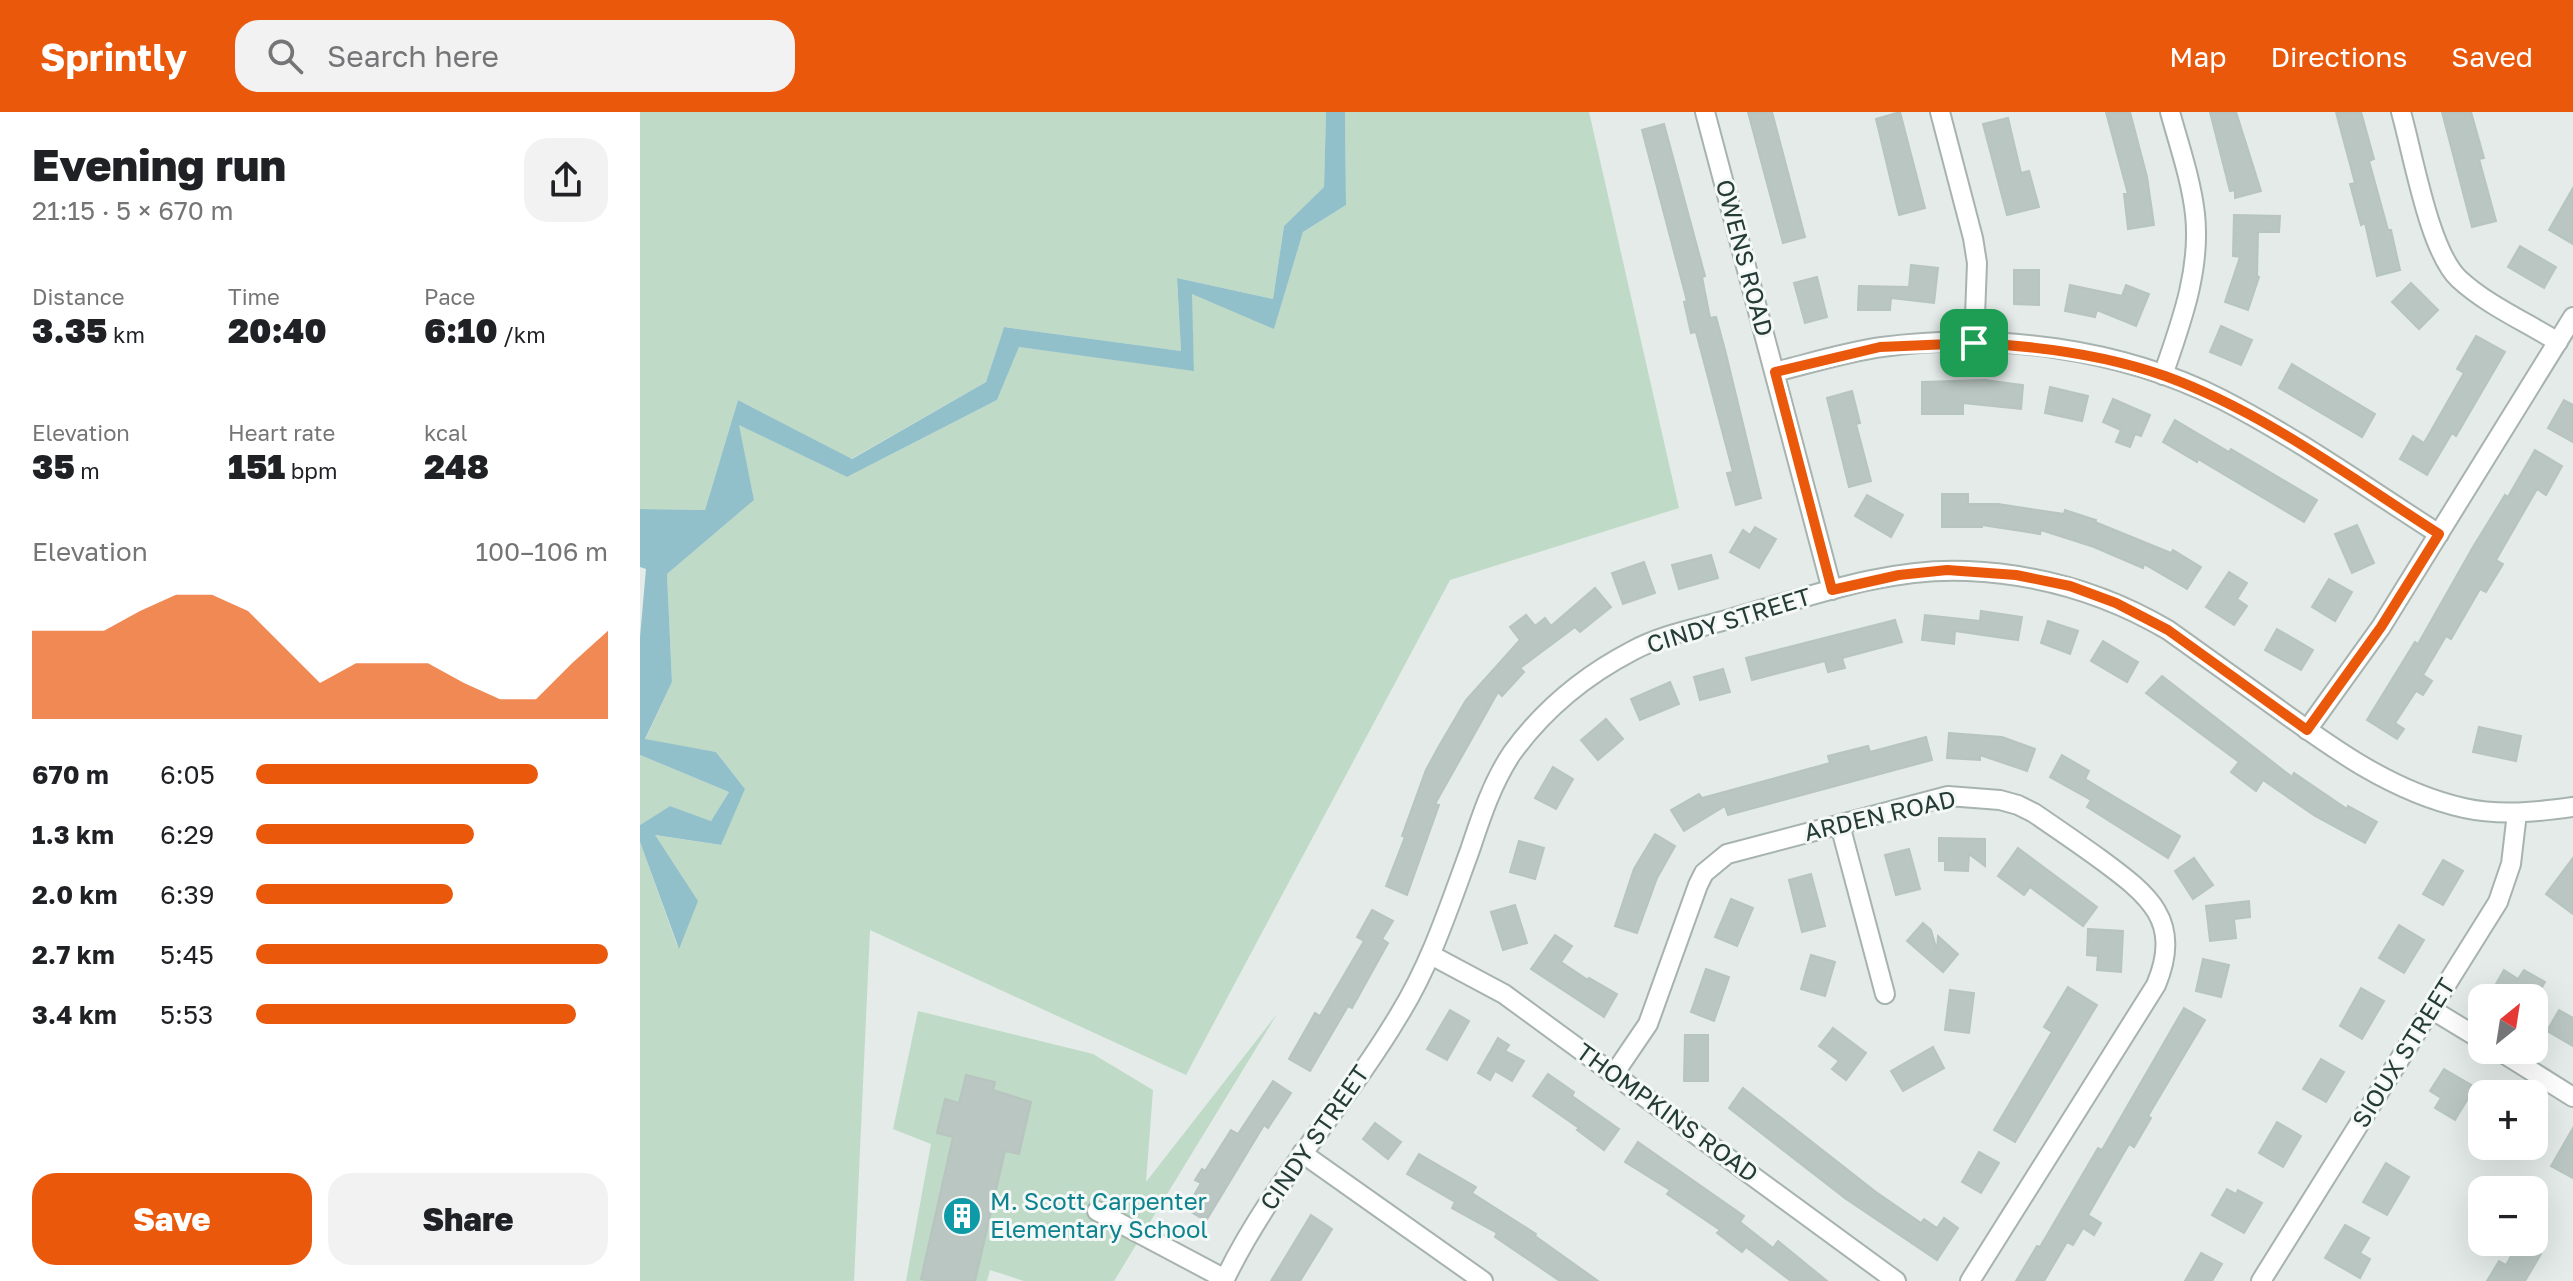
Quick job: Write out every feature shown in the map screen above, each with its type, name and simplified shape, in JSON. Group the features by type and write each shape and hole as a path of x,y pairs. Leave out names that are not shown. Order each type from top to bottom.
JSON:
{"street":[{"name":"OWENS ROAD","path":"1705,112 1832,590"},
{"path":"1940,112 1977,263 1974,343"},
{"path":"2163,375 2193,278 2196,234 2192,192 2170,112"},
{"path":"2401,112 2437,244 2451,269 2476,291 2558,342"},
{"path":"2307,730 2381,627 2573,317"},
{"path":"1775,372 1880,347 1974,343 2079,353 2163,375 2219,398 2268,425 2439,534"},
{"name":"CINDY STREET","path":"1225,1280 1259,1219 1302,1153 1387,1035 1431,955 1500,773 1526,736 1559,700 1614,661 1656,640 1832,590 1899,575 1947,570 2016,575 2070,586 2116,603 2168,630 2355,762 2423,795 2466,808 2517,813 2573,807"},
{"name":"ARDEN ROAD","path":"1614,1074 1648,1024 1688,908 1704,873 1727,854 1948,796 1982,797 2018,805 2058,829 2142,892 2152,902 2164,927 2167,952 2156,985 1970,1281"},
{"name":"SIOUX STREET","path":"2261,1281 2503,890 2511,864 2517,813"},
{"path":"1840,825 1885,994"},
{"name":"THOMPKINS ROAD","path":"1431,955 1504,994 1896,1281"},
{"path":"2431,1009 2468,1031"},
{"path":"2520,1064 2573,1097"},
{"path":"1302,1153 1456,1274 1483,1281"},
{"path":"1097,1211 1225,1280"}],"green space":[{"path":"640,112 1326,112 1324,187 1284,226 1273,299 1177,278 1181,351 1004,327 986,382 851,459 738,400 705,510 640,509"},
{"path":"1345,112 1589,112 1679,508 1450,580 1186,1075 870,930 854,1281 640,1281 640,842 678,948 654,835 720,845 745,789 716,752 645,740 672,682 667,574 754,500 738,424 847,477 997,400 1019,347 1194,370 1191,293 1274,328 1303,232 1346,205"},
{"path":"640,755 729,792 711,821 670,806 640,825"},
{"path":"918,1011 1093,1054 1153,1090 1146,1182 1277,1014 1114,1281 1024,1281 990,1270 987,1281 906,1281 931,1144 893,1129"}],"water":[{"path":"1326,112 1345,112 1346,205 1303,232 1274,329 1192,294 1194,371 1019,347 997,400 847,477 739,425 754,500 667,574 672,682 645,739 716,752 745,789 721,845 655,835 698,901 679,949 640,842 640,825 670,806 711,821 729,792 640,755 640,637 646,569 640,567 640,509 705,510 738,400 852,459 986,382 1004,327 1181,351 1177,278 1273,299 1284,226 1324,187"}],"building":[{"path":"1748,112 1772,112 1805,237 1783,243"},
{"path":"1900,112 1925,208 1899,215 1876,119"},
{"path":"2106,112 2130,112 2147,177 2154,225 2128,229 2124,194 2128,194"},
{"path":"2210,112 2236,112 2261,191 2235,198 2235,190 2230,191"},
{"path":"2336,112 2361,112 2374,159 2369,161 2400,270 2377,276 2365,223 2361,225 2350,184 2355,183"},
{"path":"2442,112 2471,112 2484,158 2479,159 2496,221 2472,227"},
{"path":"2008,118 2021,173 2029,171 2039,207 2007,215 1983,124"},
{"path":"1664,124 1705,276 1702,277 1710,318 1716,317 1761,498 1736,505 1727,473 1733,472 1696,332 1691,333 1684,302 1687,301 1642,130"},
{"path":"2573,188 2573,244 2549,230"},
{"path":"2234,215 2280,216 2279,232 2258,232 2259,277 2248,310 2225,302 2240,257 2233,256"},
{"path":"2520,246 2556,267 2544,288 2508,267"},
{"path":"1911,265 1938,268 1934,303 1891,298 1890,310 1858,310 1859,286 1909,287"},
{"path":"2014,270 2039,270 2039,305 2014,304"},
{"path":"1817,277 1827,317 1805,323 1794,283"},
{"path":"2411,283 2438,310 2419,329 2392,302"},
{"path":"2070,285 2122,296 2126,285 2149,294 2136,326 2097,310 2095,317 2065,311"},
{"path":"2221,326 2252,340 2241,365 2210,352"},
{"path":"2476,336 2505,352 2456,436 2452,433 2427,475 2400,459 2413,436 2424,443 2464,373 2457,369"},
{"path":"2292,364 2375,414 2362,437 2279,388"},
{"path":"1985,380 2023,385 2021,409 1963,403 1963,414 1922,414 1922,382"},
{"path":"2050,387 2088,396 2082,421 2045,413"},
{"path":"1852,391 1860,423 1856,424 1871,481 1849,487 1827,398"},
{"path":"2113,399 2150,415 2141,436 2135,434 2130,447 2116,442 2121,430 2103,422"},
{"path":"2564,400 2573,405 2573,442 2548,428"},
{"path":"2175,420 2317,500 2304,522 2198,459 2197,462 2163,442"},
{"path":"2535,450 2562,466 2546,495 2537,489 2496,560 2503,564 2486,592 2480,589 2451,639 2446,636 2423,675 2432,681 2423,695 2416,691 2395,723 2404,729 2397,739 2367,720 2415,642 2418,644 2473,547 2505,495 2508,497"},
{"path":"1942,494 1968,494 1968,504 1998,504 2064,514 2065,510 2171,553 2173,550 2201,567 2187,589 2144,564 2143,568 2094,547 2041,530 2040,534 1982,525 1942,527"},
{"path":"1867,495 1903,515 1891,537 1855,516"},
{"path":"2357,525 2374,563 2352,573 2335,534"},
{"path":"1755,527 1776,539 1759,568 1730,552 1743,530 1750,535"},
{"path":"1711,555 1718,578 1679,589 1672,565"},
{"path":"1644,562 1655,593 1623,604 1612,573"},
{"path":"2229,572 2247,583 2237,599 2247,606 2234,625 2206,607"},
{"path":"2329,579 2352,592 2335,621 2312,607"},
{"path":"1595,588 1611,607 1580,632 1575,627 1520,668 1524,672 1502,696 1498,692 1435,804 1439,805 1407,895 1386,886 1426,770 1439,746 1466,700 1520,640 1510,627 1526,615 1535,626 1545,618 1551,626"},
{"path":"1981,611 2022,617 2018,640 1955,631 1954,644 1922,640 1925,615 1980,621"},
{"path":"1895,620 1902,642 1842,658 1845,668 1828,672 1825,661 1752,680 1746,658"},
{"path":"2048,621 2078,631 2070,654 2041,643"},
{"path":"2277,629 2313,650 2301,670 2265,650"},
{"path":"2103,641 2138,662 2127,682 2091,661"},
{"path":"1723,669 1730,692 1700,700 1694,677"},
{"path":"2162,676 2292,777 2294,773 2347,809 2348,806 2377,822 2365,843 2315,816 2263,780 2256,791 2231,772 2239,762 2146,693"},
{"path":"1670,682 1679,704 1640,720 1631,699"},
{"path":"1606,719 1623,739 1598,760 1581,740"},
{"path":"2479,727 2521,736 2516,761 2473,752"},
{"path":"1949,733 2002,737 2035,749 2027,771 1980,755 1980,760 1947,758"},
{"path":"1926,737 1932,760 1728,815 1725,806 1684,831 1671,810 1699,794 1702,798 1830,763 1828,756 1868,746 1870,752"},
{"path":"2062,755 2089,771 2085,779 2180,836 2168,858 2087,807 2091,800 2050,777"},
{"path":"1553,767 1573,779 1556,809 1535,798"},
{"path":"1655,834 1675,846 1657,878 1637,933 1615,926 1634,869"},
{"path":"1939,838 1985,839 1985,866 1969,854 1968,871 1945,870 1945,861 1939,861"},
{"path":"1519,841 1544,848 1535,879 1510,872"},
{"path":"2018,848 2097,907 2083,926 2030,887 2024,895 1998,876"},
{"path":"1909,849 1920,889 1896,895 1885,855"},
{"path":"2194,858 2213,885 2193,899 2175,871"},
{"path":"2573,858 2573,914 2546,894"},
{"path":"2443,860 2463,871 2443,905 2423,894"},
{"path":"1811,874 1825,926 1802,932 1789,880"},
{"path":"1731,899 1753,908 1737,946 1715,937"},
{"path":"2249,901 2250,917 2234,919 2236,938 2210,941 2206,906"},
{"path":"1515,905 1527,943 1503,950 1491,912"},
{"path":"1372,910 1393,921 1382,939 1388,943 1352,1008 1348,1006 1310,1071 1289,1059 1315,1013 1320,1016 1364,941 1357,937"},
{"path":"1923,923 1931,930 1937,951 1938,936 1958,954 1943,972 1907,941"},
{"path":"2399,925 2424,940 2404,973 2379,958"},
{"path":"2088,929 2123,931 2121,972 2097,970 2098,956 2087,955"},
{"path":"1555,935 1572,946 1561,962 1617,994 1604,1017 1531,969"},
{"path":"1811,955 1835,962 1825,996 1801,989"},
{"path":"2203,959 2229,965 2221,997 2196,991"},
{"path":"1706,969 1729,977 1714,1021 1691,1012"},
{"path":"2504,970 2518,979 2524,970 2545,982 2544,984 2496,984"},
{"path":"2068,987 2097,1005 2015,1142 1994,1130 2052,1032 2044,1027"},
{"path":"2361,988 2384,1001 2362,1039 2340,1026"},
{"path":"1950,990 1974,993 1969,1033 1945,1030"},
{"path":"2184,1008 2205,1020 2148,1116 2151,1118 2134,1147 2129,1144 2088,1215 2101,1223 2094,1235 2083,1228 2073,1245 2067,1242 2044,1281 2016,1281 2037,1246 2040,1247 2098,1148 2102,1150"},
{"path":"1450,1010 1469,1021 1447,1060 1427,1049"},
{"path":"2559,1010 2573,1018 2573,1046 2548,1032"},
{"path":"1833,1028 1866,1053 1846,1080 1832,1069 1839,1061 1819,1046"},
{"path":"1685,1035 1708,1035 1708,1081 1684,1081"},
{"path":"1498,1038 1509,1045 1505,1051 1524,1061 1512,1081 1495,1071 1490,1080 1478,1073"},
{"path":"1933,1047 1944,1068 1903,1091 1891,1071"},
{"path":"2321,1059 2344,1072 2326,1102 2303,1089"},
{"path":"2444,1069 2468,1083 2468,1099 2455,1120 2435,1108 2441,1098 2430,1091"},
{"path":"1548,1074 1574,1092 1572,1096 1619,1129 1604,1150 1533,1096"},
{"name":"M. Scott Carpenter Elementary School","path":"966,1075 995,1082 993,1090 1031,1102 1019,1154 1005,1151 975,1281 929,1281 921,1279 953,1137 937,1133 945,1099 959,1103"},
{"path":"1273,1081 1291,1093 1268,1128 1264,1125 1206,1221 1186,1209 1201,1183 1195,1180 1202,1169 1205,1171 1231,1130 1238,1134"},
{"path":"1743,1088 1876,1192 1921,1223 1924,1219 1937,1228 1944,1218 1958,1228 1937,1260 1846,1199 1729,1108"},
{"path":"2277,1122 2301,1136 2283,1167 2259,1153"},
{"path":"1375,1123 1401,1142 1388,1159 1363,1139"},
{"path":"2573,1128 2573,1178 2551,1166"},
{"path":"1638,1142 1744,1216 1740,1222 1773,1248 1778,1241 1827,1281 1791,1281 1746,1247 1742,1252 1717,1233 1720,1230 1667,1194 1670,1190 1625,1162"},
{"path":"1979,1152 1999,1163 1981,1193 1962,1182"},
{"path":"1419,1154 1476,1187 1472,1193 1536,1234 1598,1281 1560,1281 1495,1237 1497,1233 1452,1208 1455,1202 1407,1174"},
{"path":"2386,1163 2409,1177 2387,1215 2363,1202"},
{"path":"2227,1189 2236,1194 2238,1190 2262,1203 2244,1233 2212,1215"},
{"path":"1311,1215 1332,1229 1300,1281 1271,1281"},
{"path":"2345,1225 2369,1238 2360,1253 2370,1259 2360,1278 2325,1258"},
{"path":"2201,1253 2222,1264 2212,1281 2185,1281"},
{"path":"2511,1256 2540,1256 2525,1281 2487,1281 2499,1261 2506,1265"}],"place":[{"name":"M. Scott Carpenter Elementary School","path":"962,1216"}],"route":[{"path":"1974,343 2079,353 2134,366 2191,386 2268,425 2439,534 2381,627 2307,730 2168,630 2094,593 2016,575 1947,570 1899,575 1832,590 1775,372 1880,347 1974,343"}]}
